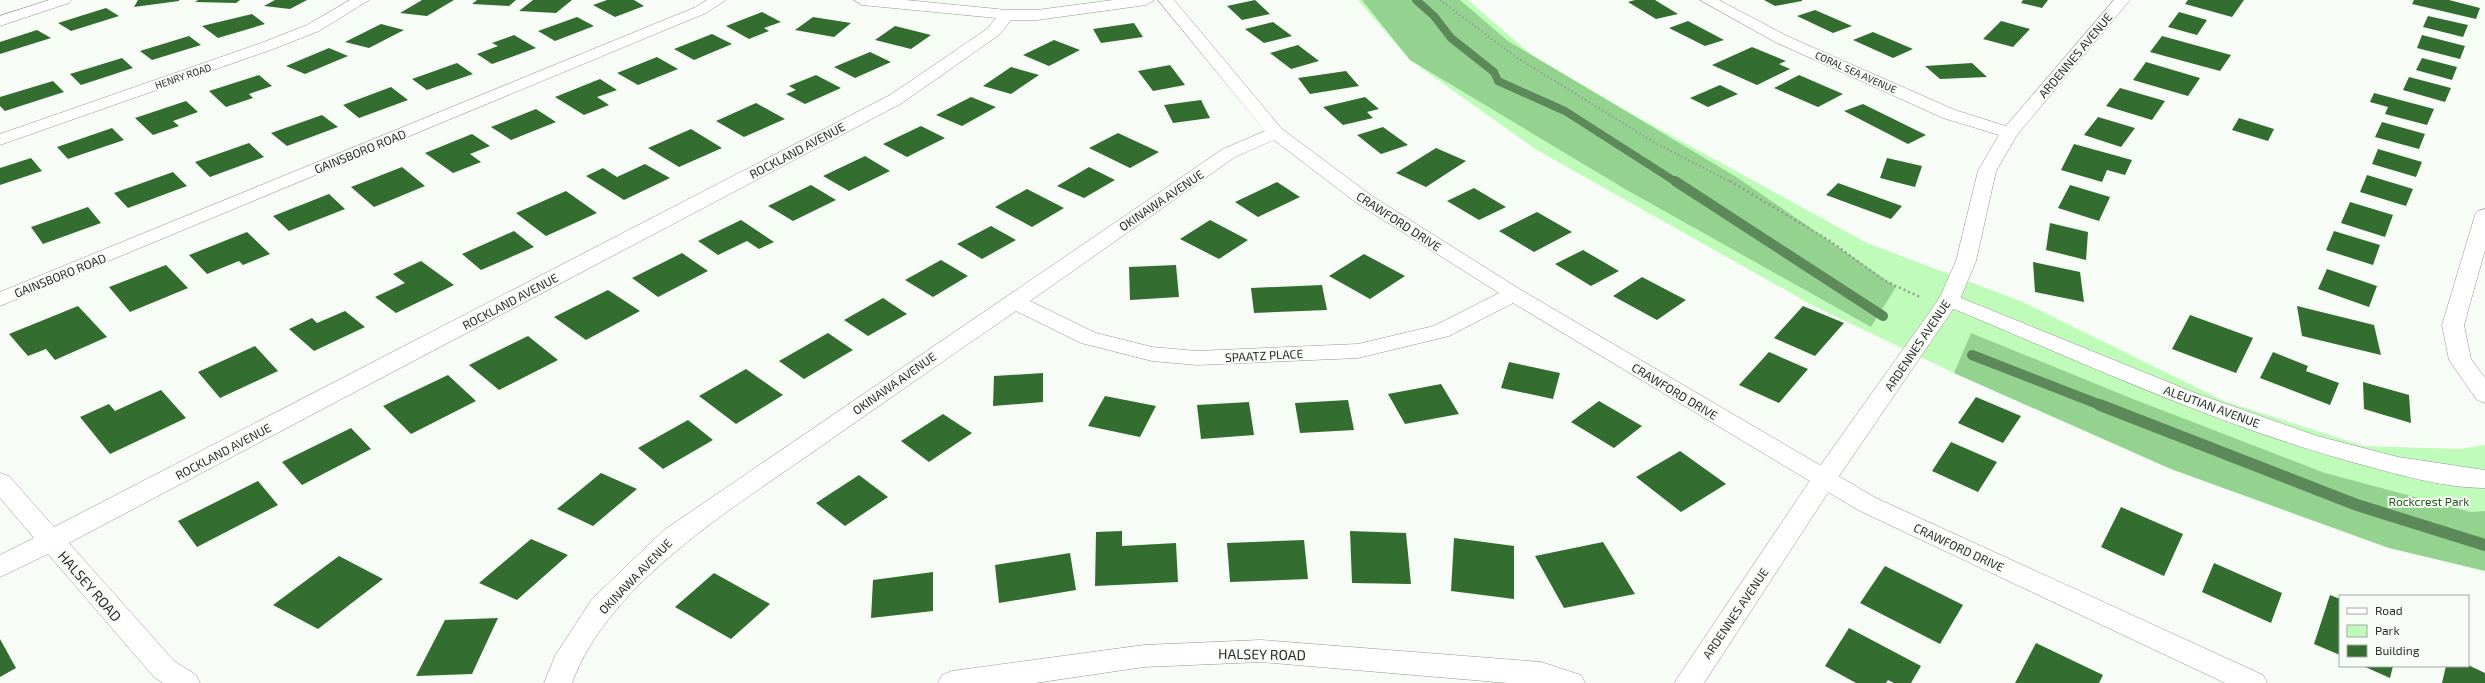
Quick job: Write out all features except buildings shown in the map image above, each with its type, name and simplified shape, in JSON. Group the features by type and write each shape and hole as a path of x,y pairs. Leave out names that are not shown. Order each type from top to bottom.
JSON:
{"street":[{"path":"0,20 64,0"},
{"name":"HENRY ROAD","path":"0,140 278,42 313,28 361,0"},
{"name":"GAINSBORO ROAD","path":"0,300 693,13 718,0"},
{"path":"862,0 1007,15 1038,15 1146,0"},
{"name":"CRAWFORD DRIVE","path":"1166,0 1276,133 1365,200 1514,294 1867,504 2253,683"},
{"name":"CORAL SEA AVENUE","path":"1708,0 1781,39 1949,114 2009,133"},
{"name":"ARDENNES AVENUE","path":"1688,683 1824,479 1949,299 1966,261 1987,171 2009,133 2122,0"},
{"name":"ROCKLAND AVENUE","path":"0,567 896,99 993,32 1007,15"},
{"name":"OKINAWA AVENUE","path":"558,683 565,664 602,606 673,537 1229,153 1276,133"},
{"path":"2485,214 2453,325 2460,360 2485,395"},
{"name":"SPAATZ PLACE","path":"1013,301 1089,338 1152,354 1197,358 1358,351 1441,331 1514,294"},
{"name":"ALEUTIAN AVENUE","path":"1949,299 2187,398 2310,442 2398,466 2474,480 2485,479"},
{"name":"HALSEY ROAD","path":"0,482 164,669 186,683"},
{"name":"HALSEY ROAD","path":"952,683 1144,656 1261,652 1541,674 1571,683"}],"green space":[{"name":"Rockcrest Park","path":"1358,0 1468,0 1533,56 1641,119 1867,243 2023,302 2224,401 2364,446 2460,449 2485,445 2485,560 2389,548 2171,469 1954,373 1812,305 1537,150 1410,60"},
{"path":"1362,0 1460,0 1508,41 1738,178 1896,287 1871,327 1625,189 1410,60"},
{"path":"1971,333 2133,399 2325,473 2471,512 2485,511 2485,571 2389,548 2171,469 1954,373"}],"waterway":[{"path":"1416,0 1434,16 1451,38 1494,72 1498,81 1565,111 1676,182"},
{"path":"1675,181 1883,316"},
{"path":"1972,355 2103,406"},
{"path":"2100,405 2357,505 2485,545"}]}
